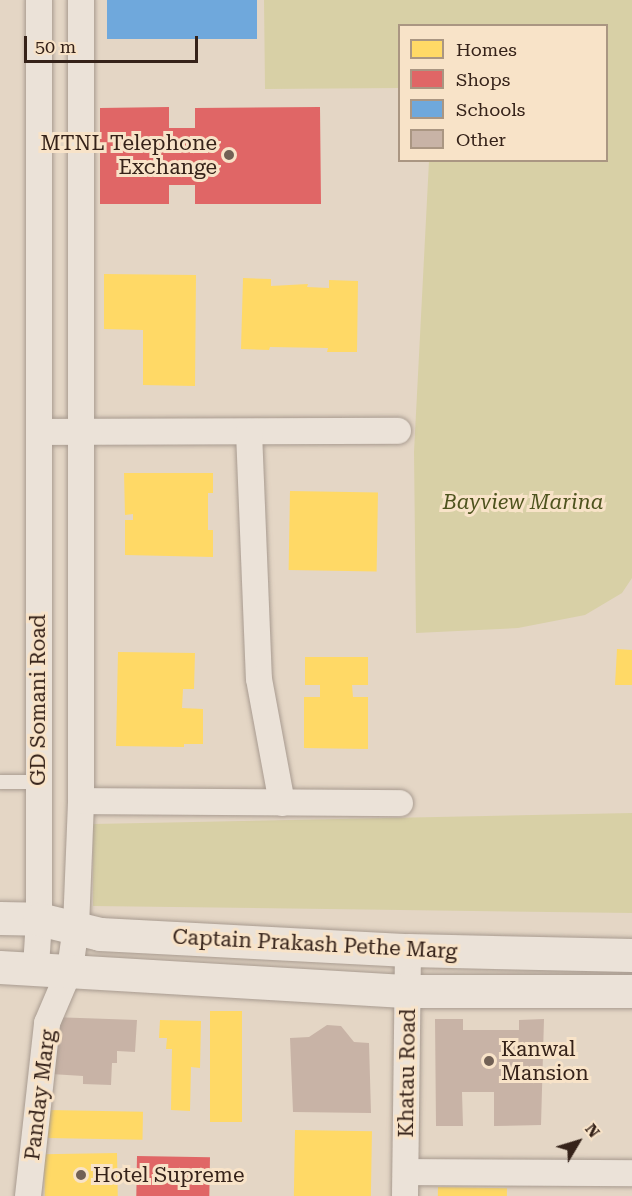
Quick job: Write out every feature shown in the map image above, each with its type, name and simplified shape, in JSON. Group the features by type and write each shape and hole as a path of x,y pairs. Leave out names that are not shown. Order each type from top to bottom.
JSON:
{"main road":[{"name":"Captain Prakash Pethe Marg","path":"0,918 39,919 100,934 408,950 632,955"},
{"name":"Captain Prakash Pethe Marg","path":"0,967 36,967 408,991 632,991"}],"street":[{"name":"GD Somani Road","path":"36,967 39,919 39,0"},
{"name":"GD Somani Road","path":"76,927 81,801 81,0"},
{"path":"39,432 398,431"},
{"path":"249,432 259,679 282,803"},
{"path":"81,801 400,803"},
{"name":"Panday Marg","path":"28,1196 47,1023 70,969 76,927"},
{"name":"Khatau Road","path":"406,1184 408,950"},
{"path":"406,1184 632,1173"}],"lane":[{"path":"0,782 38,782"}],"green space":[{"name":"Bayview Marina","path":"264,0 632,0 632,578 622,593 585,615 518,628 416,633 414,452 429,162 608,162 608,24 398,24 398,88 265,89"},
{"path":"632,813 632,913 93,906 93,824"}],"building: Homes":[{"path":"104,274 196,275 195,386 143,385 143,330 104,329"},
{"path":"243,278 271,279 271,286 308,284 307,287 329,288 329,280 358,281 357,352 327,352 328,348 241,349"},
{"path":"124,473 213,473 213,493 208,493 208,530 213,530 213,557 125,555 125,520 133,520 133,514 125,515"},
{"path":"290,491 378,493 377,572 289,570"},
{"path":"617,649 632,650 632,685 615,685"},
{"path":"118,652 195,653 194,689 183,689 182,708 203,709 203,744 184,744 184,747 116,746"},
{"path":"305,657 368,657 368,685 352,685 353,697 368,697 368,749 304,748 304,697 320,697 320,685 305,685"},
{"path":"210,1011 242,1011 242,1122 210,1122"},
{"path":"160,1020 201,1021 200,1068 191,1067 190,1111 171,1110 172,1049 166,1049 167,1038 159,1038"},
{"path":"48,1110 143,1112 142,1140 48,1138"},
{"path":"295,1130 372,1131 371,1196 294,1196"},
{"name":"Hotel Supreme","path":"117,1153 118,1196 45,1196 44,1154"},
{"path":"438,1187 507,1188 507,1196 438,1196"}],"building: Shops":[{"path":"169,107 169,128 195,128 195,108 320,107 321,204 195,204 195,185 169,185 169,204 100,204 100,108"},
{"path":"137,1156 210,1157 209,1196 136,1196"}],"building: Schools":[{"path":"107,0 257,0 257,39 107,39"}],"building: Other":[{"path":"52,1017 137,1020 135,1052 117,1051 117,1063 112,1063 111,1085 83,1084 83,1076 51,1074"},
{"name":"Kanwal Mansion","path":"435,1019 463,1019 463,1030 519,1030 519,1020 544,1019 541,1125 494,1126 494,1092 462,1092 463,1126 436,1126"},
{"path":"327,1025 341,1026 354,1042 369,1043 371,1113 293,1112 290,1038 309,1037"}],"place":[{"name":"MTNL Telephone Exchange","path":"229,155"},
{"name":"Kanwal Mansion","path":"489,1061"},
{"name":"Hotel Supreme","path":"81,1175"}]}
